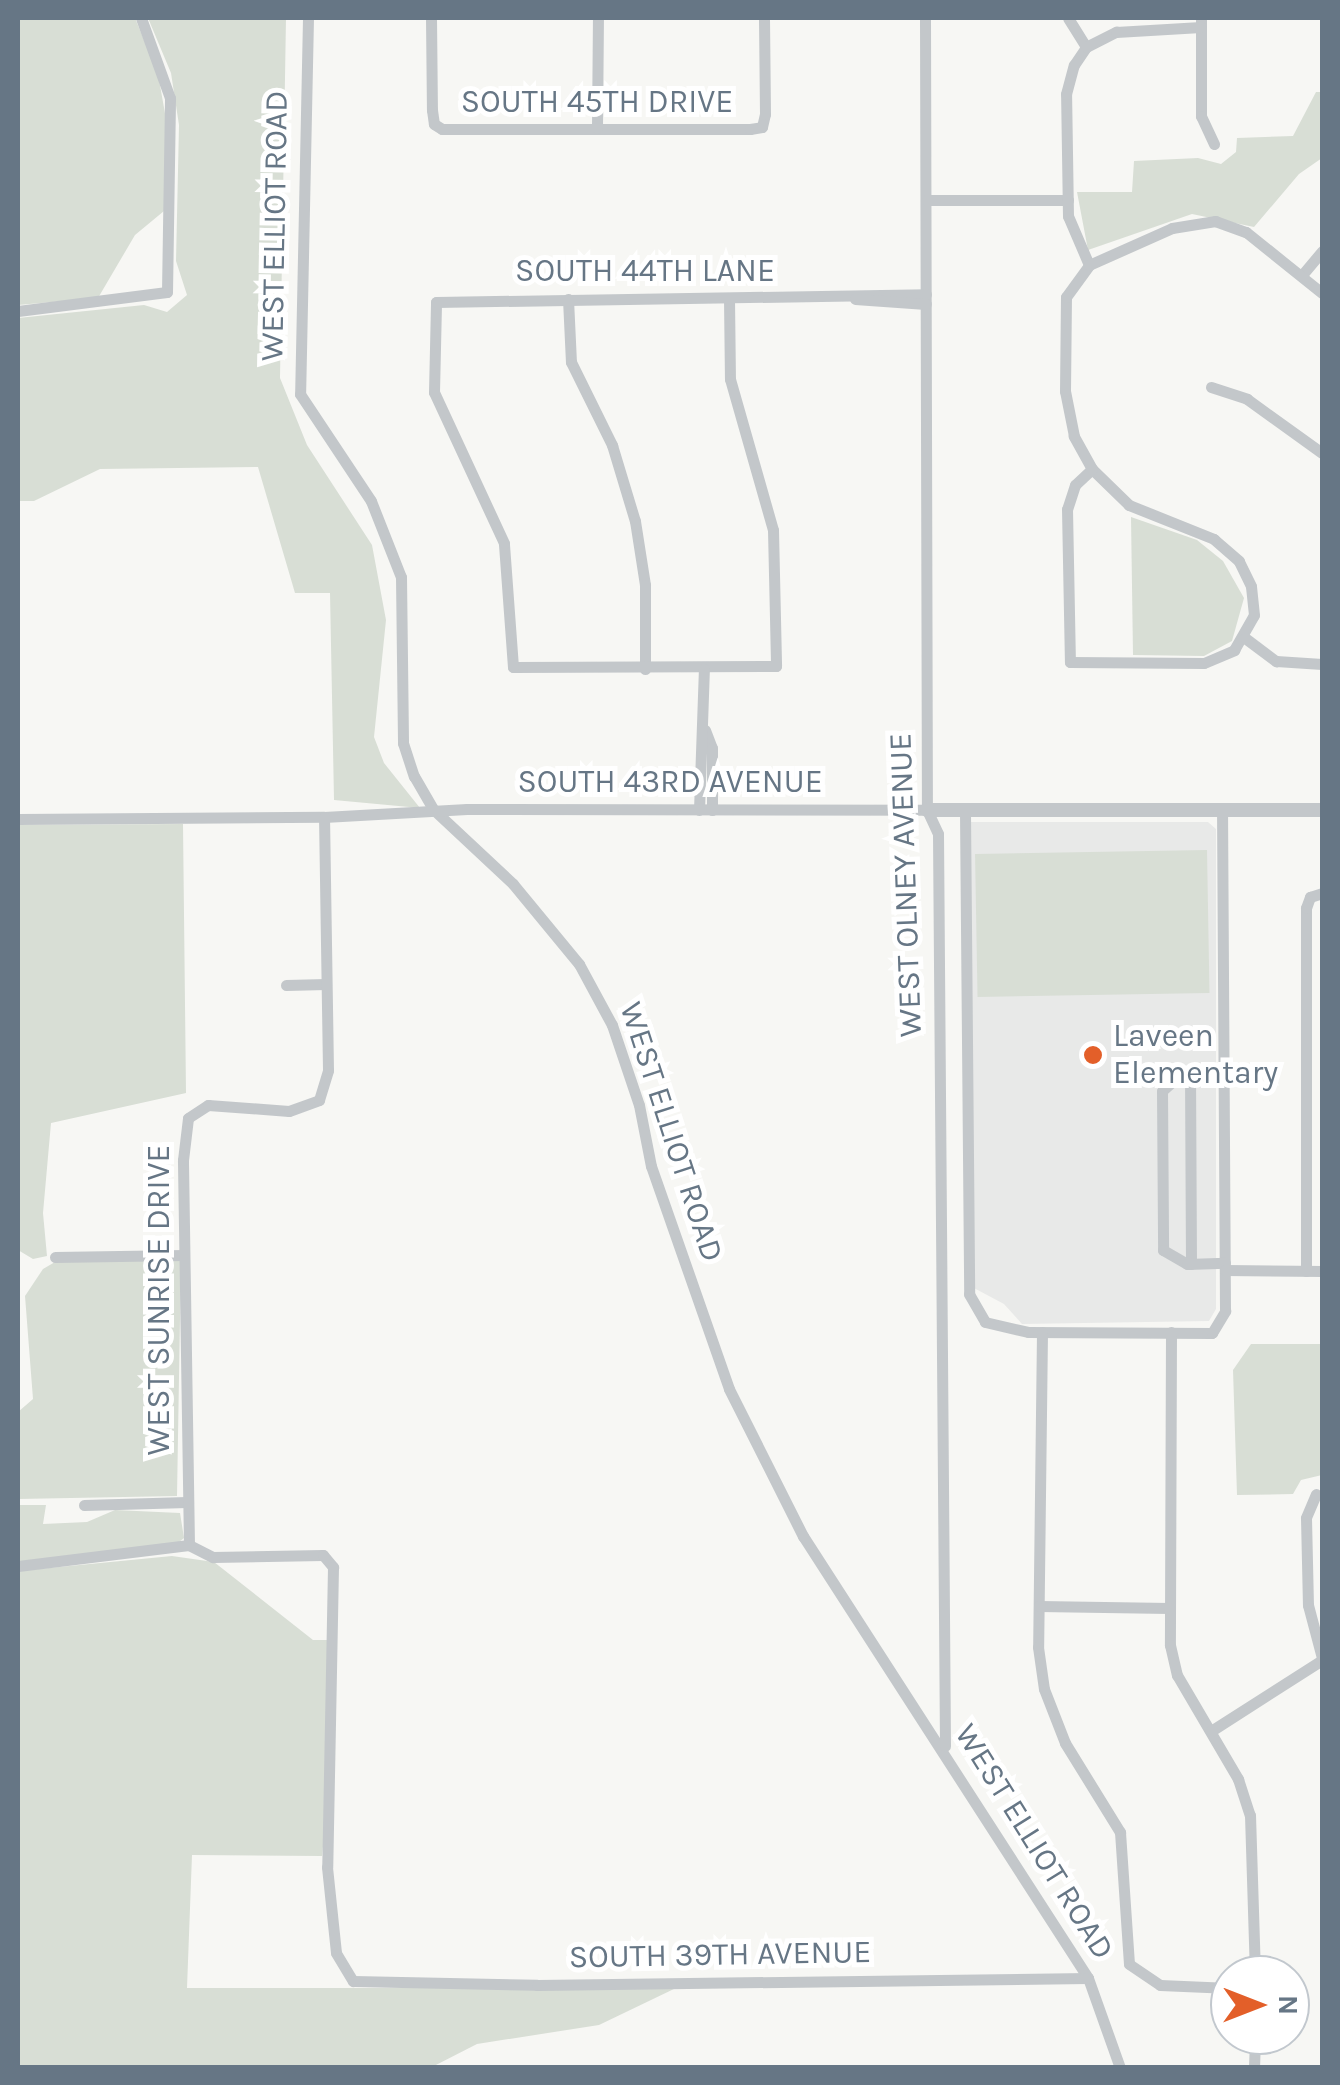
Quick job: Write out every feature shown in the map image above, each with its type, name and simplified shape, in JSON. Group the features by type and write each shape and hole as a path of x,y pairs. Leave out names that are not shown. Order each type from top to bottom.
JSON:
{"street":[{"path":"18,311 167,292 173,202 170,98 141,18"},
{"name":"WEST ELLIOT ROAD","path":"308,18 300,394 386,530 401,577 406,635 403,743 434,810 512,884 579,964 630,1076 651,1166 729,1390 803,1536 1088,1978 1120,2068"},
{"name":"SOUTH 45TH DRIVE","path":"431,18 434,124 597,128 762,127 764,18"},
{"path":"597,128 598,18"},
{"name":"WEST OLNEY AVENUE","path":"925,18 927,810 938,834 944,1750"},
{"path":"1068,18 1086,47"},
{"path":"1089,265 1070,228 1066,94 1086,47 1123,30 1201,22 1201,116 1214,144"},
{"path":"926,200 1068,200"},
{"path":"1092,468 1076,485 1067,509 1070,662 1204,663 1224,657 1245,638 1254,601 1239,560 1214,539 1129,505 1092,468 1066,403 1069,285 1089,265 1172,228 1216,221 1246,232 1322,294"},
{"path":"1302,275 1322,252"},
{"path":"568,299 570,362 612,445 635,521 644,585 644,669 704,669 776,666 774,544 760,468 730,379 729,299"},
{"name":"SOUTH 44TH LANE","path":"644,669 513,666 504,543 434,392 436,302 926,299"},
{"path":"1212,387 1246,399 1322,453"},
{"path":"1245,638 1276,661 1322,664"},
{"path":"704,669 705,810"},
{"name":"SOUTH 43RD AVENUE","path":"18,819 324,818 434,810 1322,810"},
{"path":"964,812 966,1279 985,1322 1042,1332 1212,1333 1221,1326 1225,1266 1222,811"},
{"name":"WEST SUNRISE DRIVE","path":"189,1545 184,1255 188,1118 208,1105 289,1111 319,1100 328,1070 324,818"},
{"path":"1306,1271 1316,895"},
{"path":"286,985 326,984"},
{"path":"1190,1072 1191,1264"},
{"path":"1224,1072 1175,1074 1162,1092 1163,1250 1191,1264 1322,1271"},
{"path":"55,1257 184,1255"},
{"path":"1042,1332 1038,1606 1044,1689 1064,1743 1120,1832 1125,1950 1145,1978 1210,1986"},
{"path":"1171,1332 1169,1608 1177,1675 1211,1730 1250,1816 1254,1955"},
{"path":"1211,1730 1322,1660 1308,1605 1306,1518 1316,1494"},
{"path":"84,1505 187,1502"},
{"path":"18,1566 189,1545"},
{"name":"SOUTH 39TH AVENUE","path":"189,1545 213,1557 297,1553 330,1560 336,1585 327,1867 336,1953 353,1980 537,1985 1088,1978"},
{"path":"1038,1606 1169,1608"}],"shaded area":[{"path":"18,18 135,18 158,74 166,119 164,211 135,235 98,298 18,305"},
{"path":"148,18 286,18 280,378 307,445 372,545 386,620 374,737 384,763 420,808 334,800 330,593 295,593 258,467 100,469 34,501 18,501 18,318 144,305 167,312 187,295 176,261 179,125 171,73"},
{"path":"1316,92 1322,92 1322,158 1299,174 1254,227 1192,214 1088,250 1077,192 1132,192 1134,161 1198,158 1221,164 1236,152 1237,138 1293,136"},
{"path":"1131,517 1197,540 1223,561 1244,598 1232,641 1204,656 1133,655"},
{"name":"Laveen Elementary","path":"970,822 1208,822 1216,829 1216,1309 1209,1321 1022,1324 1004,1304 972,1287"},
{"path":"183,824 186,1093 51,1123 43,1213 47,1256 33,1259 18,1250 18,825"},
{"path":"1207,850 1209,993 978,997 975,854"},
{"path":"181,1259 177,1496 18,1499 18,1412 33,1399 25,1296 43,1269 55,1262"},
{"path":"1251,1344 1322,1344 1322,1475 1301,1480 1293,1494 1237,1495 1233,1370"},
{"path":"18,1505 46,1505 43,1524 87,1522 115,1510 180,1513 184,1538 174,1546 18,1564"},
{"path":"172,1556 214,1562 313,1640 330,1640 331,1768 322,1856 192,1855 187,1988 676,1988 599,2025 477,2044 432,2067 18,2067 18,1571"}],"place":[{"name":"Laveen Elementary","path":"1093,1055"}]}
